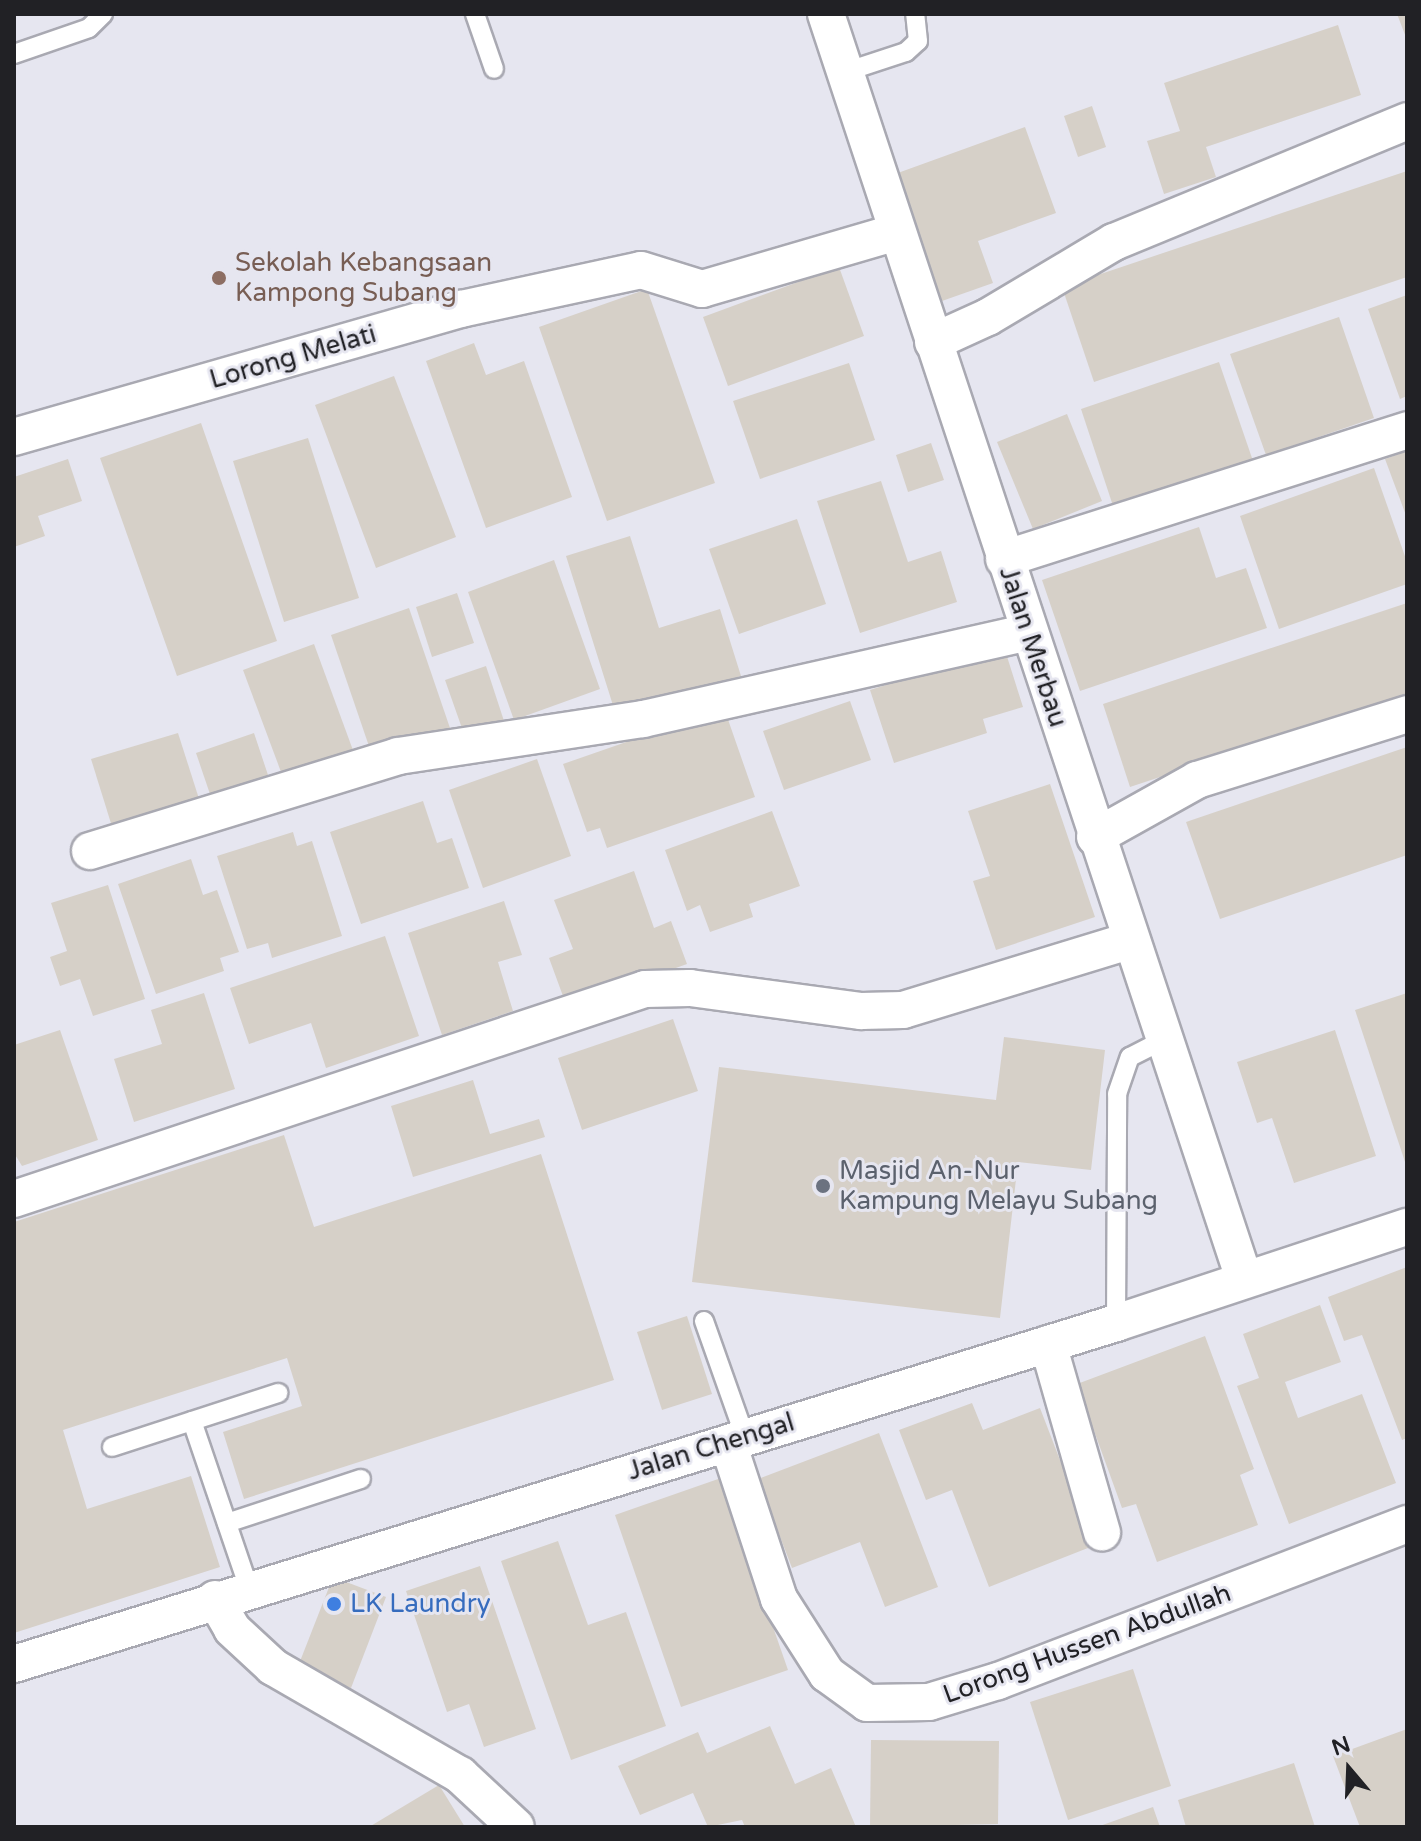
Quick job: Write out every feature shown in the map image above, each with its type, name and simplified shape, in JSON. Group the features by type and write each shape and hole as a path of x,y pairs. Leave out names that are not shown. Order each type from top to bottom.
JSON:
{"street":[{"name":"Jalan Merbau","path":"826,14 1161,1041 1244,1279"},
{"path":"933,342 988,317 1114,242 1407,121"},
{"name":"Lorong Melati","path":"14,437 461,309 641,270 702,289 897,232"},
{"path":"1004,559 1407,430"},
{"path":"90,851 398,756 643,719 1028,632"},
{"path":"1095,837 1197,780 1407,714"},
{"path":"14,1199 645,989 690,988 861,1011 903,1010 1129,941"},
{"name":"Jalan Chengal","path":"14,1664 249,1588 1116,1323 1407,1227"},
{"path":"1048,1344 1102,1532"},
{"name":"Lorong Hussen Abdullah","path":"736,1440 779,1599 827,1674 867,1703 929,1702 998,1681 1407,1524"},
{"path":"215,1599 232,1629 262,1659 460,1775 516,1827"}],"lane":[{"path":"14,54 89,28 103,14"},
{"path":"475,14 494,69"},
{"path":"845,72 906,52 918,41 915,14"},
{"path":"1116,1323 1117,1094 1130,1057 1161,1041"},
{"path":"704,1321 736,1440"},
{"path":"112,1447 278,1393"},
{"path":"192,1421 249,1588"},
{"path":"227,1523 361,1479"}],"building":[{"path":"1397,14 1407,14 1407,40"},
{"path":"1338,25 1361,95 1206,147 1216,177 1164,194 1147,141 1180,131 1164,83"},
{"path":"1092,106 1106,147 1078,157 1064,116"},
{"path":"1025,127 1056,213 978,241 993,283 942,301 895,174"},
{"path":"1407,171 1407,277 1094,382 1062,287"},
{"path":"839,267 864,336 728,386 703,317"},
{"path":"647,289 715,483 607,521 539,327"},
{"path":"1407,295 1407,396 1400,399 1368,309"},
{"path":"1339,317 1374,418 1266,455 1230,354"},
{"path":"474,343 486,375 524,361 572,497 486,528 426,361"},
{"path":"1219,362 1253,461 1114,509 1081,409"},
{"path":"849,363 875,440 760,479 733,401"},
{"path":"394,376 456,537 376,568 315,405"},
{"path":"1067,414 1102,501 1033,529 997,442"},
{"path":"201,423 277,641 177,676 100,458"},
{"path":"308,438 359,598 284,622 233,461"},
{"path":"931,443 944,480 908,492 896,455"},
{"path":"1407,451 1407,518 1385,459"},
{"path":"68,459 82,501 38,516 45,536 14,547 14,477"},
{"path":"1374,468 1407,562 1407,584 1279,629 1240,516"},
{"path":"881,481 908,562 941,551 957,602 860,633 817,501"},
{"path":"797,519 826,604 739,634 709,549"},
{"path":"1199,527 1216,578 1246,568 1267,628 1080,691 1042,580"},
{"path":"630,536 659,628 720,609 741,676 616,715 566,556"},
{"path":"554,560 600,689 514,720 468,592"},
{"path":"457,593 474,643 432,657 416,607"},
{"path":"1407,603 1407,695 1130,787 1103,704"},
{"path":"409,608 451,731 373,758 331,635"},
{"path":"314,644 354,753 284,780 243,670"},
{"path":"1004,647 1023,707 983,719 987,733 894,763 870,690"},
{"path":"486,666 504,721 464,734 445,680"},
{"path":"850,701 871,760 784,790 763,731"},
{"path":"724,708 755,797 607,848 600,828 587,832 563,764"},
{"path":"178,733 201,805 114,833 91,759"},
{"path":"254,733 269,778 211,797 196,753"},
{"path":"1407,747 1407,855 1220,919 1186,822"},
{"path":"537,759 571,856 483,888 449,790"},
{"path":"1050,784 1095,917 996,950 973,881 990,876 968,811"},
{"path":"423,801 437,843 452,838 469,888 361,924 330,832"},
{"path":"772,811 800,886 749,904 753,917 710,932 700,905 687,911 665,850"},
{"path":"293,832 297,846 312,841 342,936 272,958 268,943 247,949 217,856"},
{"path":"191,859 203,895 217,890 239,952 220,958 224,971 156,994 118,884"},
{"path":"634,871 654,928 671,921 687,964 567,1007 549,958 573,949 554,900"},
{"path":"108,885 145,999 93,1016 80,979 60,986 50,957 67,951 51,903"},
{"path":"504,901 522,955 498,962 513,1011 442,1035 408,933"},
{"path":"385,936 419,1036 326,1068 311,1023 249,1044 230,988"},
{"path":"204,993 235,1089 134,1122 114,1059 162,1044 151,1010"},
{"path":"1407,993 1407,1164 1406,1165 1355,1010"},
{"path":"673,1019 698,1091 582,1130 558,1058"},
{"path":"60,1030 98,1140 22,1166 14,1153 14,1045"},
{"path":"1335,1030 1376,1156 1294,1183 1272,1118 1257,1123 1237,1062"},
{"path":"1004,1037 1105,1050 1091,1170 1018,1162 1000,1318 692,1282 719,1067 996,1100"},
{"path":"473,1080 490,1134 539,1119 545,1137 413,1177 391,1106"},
{"path":"284,1135 314,1227 541,1154 614,1380 244,1499 223,1432 302,1406 287,1358 63,1430 87,1509 191,1476 220,1567 14,1633 14,1222"},
{"path":"1407,1267 1407,1438 1402,1440 1362,1335 1344,1341 1328,1297"},
{"path":"1320,1305 1341,1362 1285,1382 1298,1418 1362,1394 1396,1483 1289,1524 1237,1386 1259,1378 1243,1334"},
{"path":"687,1316 712,1394 662,1410 637,1332"},
{"path":"1205,1336 1254,1469 1240,1475 1258,1525 1157,1562 1136,1504 1122,1508 1077,1384"},
{"path":"972,1403 983,1430 1040,1408 1093,1546 989,1587 952,1490 926,1500 899,1430"},
{"path":"879,1433 938,1587 885,1607 860,1542 792,1568 758,1479"},
{"path":"721,1478 788,1670 681,1707 615,1515"},
{"path":"558,1541 588,1625 626,1612 666,1726 571,1760 501,1561"},
{"path":"480,1566 536,1729 484,1747 469,1704 447,1712 406,1591"},
{"path":"333,1577 386,1597 351,1688 297,1669"},
{"path":"1133,1669 1171,1786 1068,1820 1030,1702"},
{"path":"770,1726 795,1784 831,1768 856,1827 745,1827 742,1820 708,1827 693,1793 640,1815 618,1766 698,1732 707,1753"},
{"path":"1407,1729 1407,1827 1360,1827 1333,1756"},
{"path":"871,1740 999,1741 998,1824 870,1827"},
{"path":"1294,1763 1315,1827 1186,1827 1178,1800"},
{"path":"439,1785 465,1827 369,1827"},
{"path":"1153,1807 1160,1827 1097,1827"}],"place":[{"name":"Sekolah Kebangsaan Kampong Subang","path":"219,278"},
{"name":"Masjid An-Nur Kampung Melayu Subang","path":"823,1186"},
{"name":"LK Laundry","path":"334,1604"}]}
